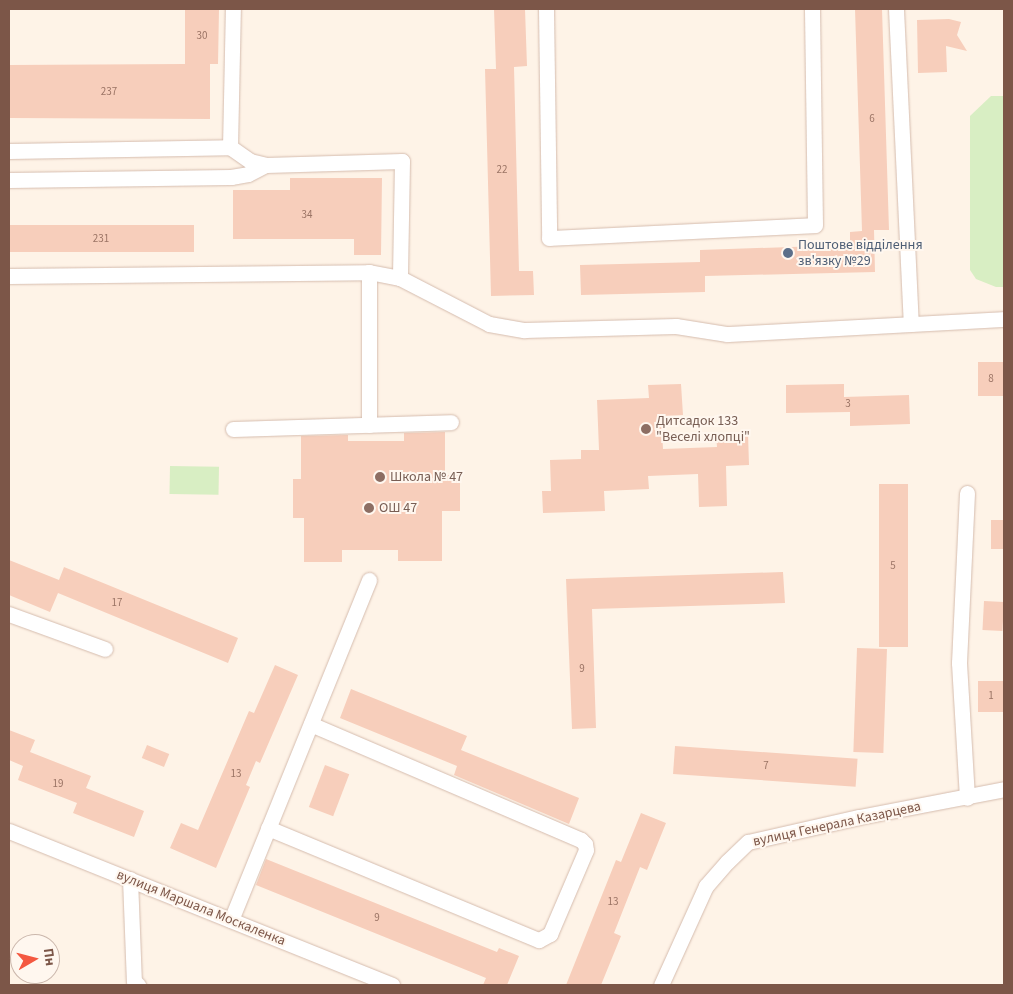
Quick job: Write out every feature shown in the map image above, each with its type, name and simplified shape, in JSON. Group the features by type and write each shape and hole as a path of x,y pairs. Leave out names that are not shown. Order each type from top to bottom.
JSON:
{"street":[{"path":"230,147 233,9"},
{"path":"546,9 549,238 815,225 812,9"},
{"path":"896,9 911,324"},
{"path":"9,151 230,147 250,161 266,165 402,161 400,278"},
{"path":"9,180 232,177 248,174 266,165"},
{"path":"9,276 369,272 400,278 489,324 524,330 676,326 727,334 1004,319"},
{"path":"369,272 369,425"},
{"path":"233,429 451,422"},
{"path":"967,493 958,663 967,798"},
{"path":"231,920 368,580"},
{"path":"9,614 106,649"},
{"path":"268,828 539,940 550,934 586,850 586,844 581,840 311,724"},
{"name":"вулиця Генерала Казарцева","path":"661,985 706,886 748,842 859,817 967,798 1004,789"},
{"name":"вулиця Маршала Москаленка","path":"9,831 130,878 392,985"},
{"path":"130,878 134,981 138,985"}],"green space":[{"path":"991,96 1004,96 1004,287 996,287 976,279 970,270 970,116"},
{"path":"170,466 219,467 219,495 170,494"}],"building":[{"path":"185,9 219,9 218,64 210,64 210,119 9,118 9,65 185,64"},
{"path":"494,9 525,9 527,66 514,67 519,271 533,271 534,295 491,296 485,69 496,69"},
{"path":"855,9 882,9 889,230 874,230 875,272 705,276 705,292 581,295 580,265 700,262 700,250 850,245 850,232 862,231"},
{"path":"949,19 961,22 957,35 967,51 946,46 947,72 918,73 917,20"},
{"path":"290,178 382,178 381,255 354,255 354,239 233,239 233,190 290,190"},
{"path":"9,225 194,225 194,252 9,252"},
{"path":"978,362 1004,362 1004,396 978,396"},
{"path":"681,384 683,415 661,416 663,449 717,447 716,434 748,433 749,465 726,466 727,506 699,507 698,474 648,476 649,489 604,491 605,511 543,513 542,491 551,491 550,460 581,459 581,450 599,450 597,400 649,398 648,385"},
{"path":"844,384 844,397 909,395 910,424 850,426 850,412 786,413 786,385"},
{"path":"445,432 445,475 460,475 460,511 442,511 442,561 398,561 398,550 342,550 342,562 304,562 304,518 293,518 293,479 301,479 301,436 348,435 348,441 404,441 404,433"},
{"path":"879,484 908,484 908,647 879,647"},
{"path":"991,520 1004,520 1004,549 991,549"},
{"path":"9,560 59,580 64,567 238,638 228,663 58,593 50,612 9,595"},
{"path":"783,572 785,603 592,609 596,728 572,729 566,579"},
{"path":"984,601 1004,602 1002,631 982,630"},
{"path":"857,648 887,649 883,753 853,752"},
{"path":"275,665 298,675 260,763 256,761 246,785 250,787 216,868 170,848 181,823 198,830 249,711 254,713"},
{"path":"978,681 1004,681 1004,712 978,712"},
{"path":"351,689 467,736 461,750 579,798 569,824 454,775 457,766 340,718"},
{"path":"9,730 35,740 30,752 91,776 86,788 144,811 134,837 73,813 77,803 18,780 23,766 9,760"},
{"path":"147,745 169,754 164,767 142,758"},
{"path":"675,746 858,759 856,787 673,774"},
{"path":"325,765 349,774 333,816 309,807"},
{"path":"641,813 666,823 647,870 640,867 614,933 621,936 601,985 566,985 616,860 621,862"},
{"path":"266,859 497,952 499,948 519,956 507,985 483,985 486,978 256,885"}],"place":[{"name":"Поштове відділення зв'язку №29","path":"788,253"},
{"name":"Дитсадок 133 \"Веселі хлопці\"","path":"646,429"},
{"name":"Школа № 47","path":"380,477"},
{"name":"ОШ 47","path":"369,508"}]}
